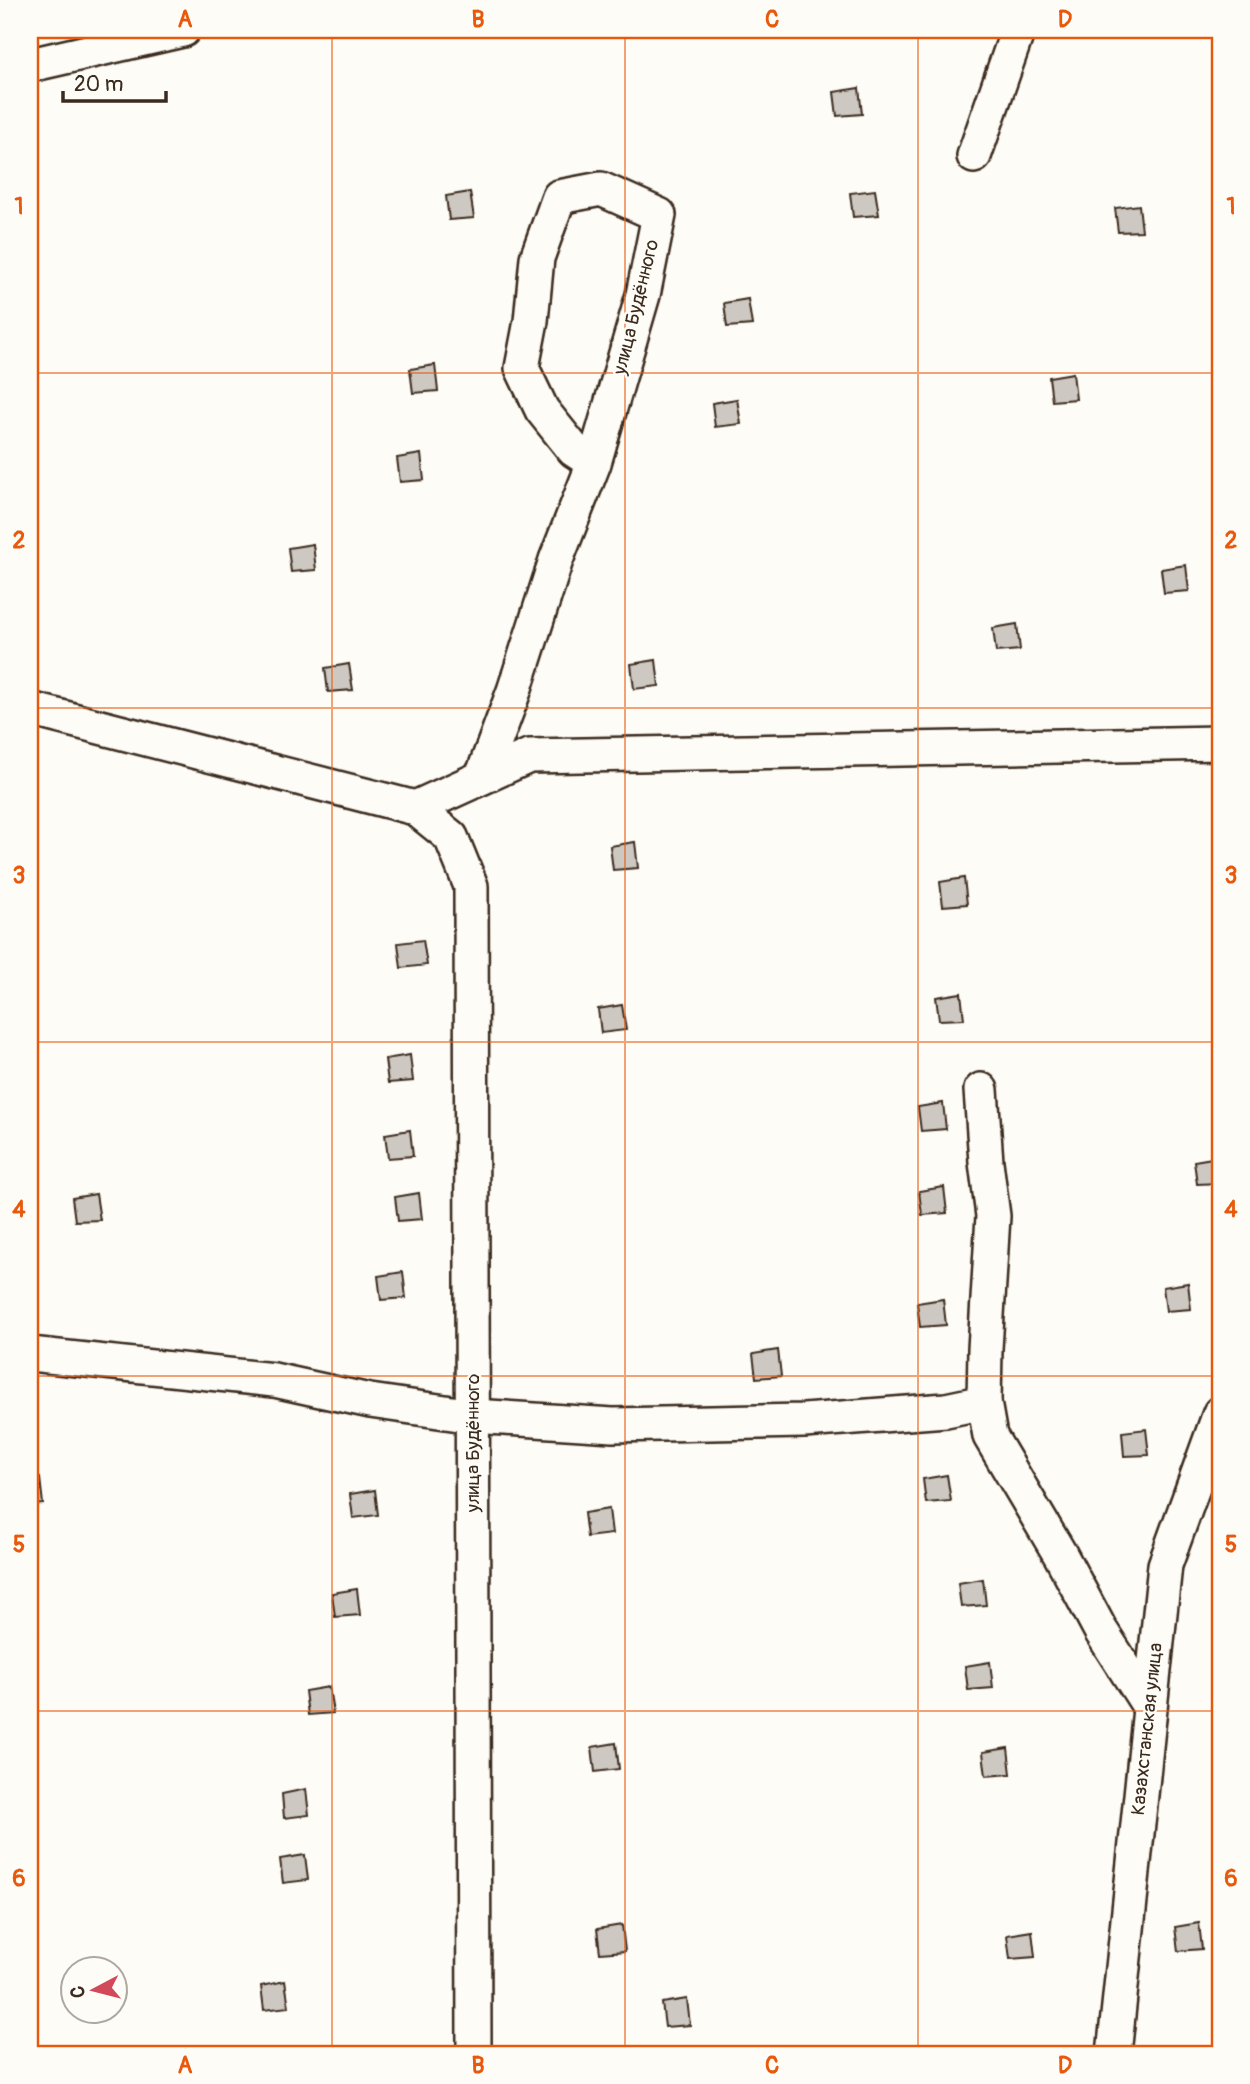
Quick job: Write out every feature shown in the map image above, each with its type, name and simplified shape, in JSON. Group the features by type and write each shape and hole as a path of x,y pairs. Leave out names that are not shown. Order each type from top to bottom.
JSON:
{"street":[{"path":"30,65 183,30"},
{"path":"974,156 1018,30"},
{"name":"улица Будённого","path":"482,777 514,691 556,560 594,463 643,295 659,215 601,189 559,197 537,258 531,321 522,368 542,410 574,450 594,463"},
{"path":"30,709 415,808 529,756 1220,743"},
{"name":"улица Будённого","path":"415,808 452,836 471,886 474,2054"},
{"path":"981,1090 993,1216 984,1402 990,1436 1061,1556 1101,1631 1149,1706"},
{"path":"30,1354 274,1380 370,1401 473,1416 613,1425 804,1421 946,1410 984,1402"},
{"name":"Казахстанская улица","path":"1114,2054 1164,1565 1220,1413"}],"building":[{"path":"859,88 862,114 837,116 834,92"},
{"path":"875,190 879,215 853,217 850,193"},
{"path":"470,192 474,218 449,220 446,196"},
{"path":"1139,205 1142,231 1118,232 1115,208"},
{"path":"748,299 752,325 727,327 724,303"},
{"path":"435,365 438,391 413,393 410,369"},
{"path":"1073,373 1076,399 1052,401 1049,377"},
{"path":"737,399 741,424 715,427 712,403"},
{"path":"421,454 424,480 400,482 397,458"},
{"path":"313,544 316,570 291,572 288,548"},
{"path":"1186,565 1189,591 1164,593 1161,569"},
{"path":"1017,624 1020,650 996,652 993,628"},
{"path":"656,660 659,686 634,689 631,664"},
{"path":"349,664 353,690 328,692 325,668"},
{"path":"635,842 638,868 613,870 610,846"},
{"path":"964,878 967,904 943,906 940,882"},
{"path":"423,940 427,965 401,968 398,943"},
{"path":"961,993 964,1019 939,1020 936,997"},
{"path":"622,1005 626,1030 601,1033 598,1009"},
{"path":"410,1055 413,1081 388,1083 385,1059"},
{"path":"943,1103 946,1129 921,1131 918,1107"},
{"path":"410,1130 413,1156 388,1158 385,1134"},
{"path":"1218,1157 1220,1183 1197,1184 1194,1161"},
{"path":"944,1187 947,1213 922,1215 919,1191"},
{"path":"419,1193 422,1219 398,1221 395,1197"},
{"path":"96,1194 100,1220 75,1221 72,1198"},
{"path":"403,1272 406,1298 381,1300 378,1276"},
{"path":"1188,1283 1191,1309 1166,1311 1163,1287"},
{"path":"943,1299 946,1325 920,1327 917,1303"},
{"path":"778,1350 781,1376 756,1378 753,1354"},
{"path":"1146,1429 1149,1455 1124,1456 1122,1432"},
{"path":"947,1475 951,1501 926,1503 923,1479"},
{"path":"40,1478 43,1504 30,1505 30,1480"},
{"path":"375,1490 378,1515 353,1518 350,1494"},
{"path":"609,1509 612,1534 587,1537 584,1513"},
{"path":"983,1579 986,1605 961,1607 958,1583"},
{"path":"357,1589 360,1615 335,1617 332,1593"},
{"path":"34,1607 38,1633 30,1633 30,1608"},
{"path":"990,1662 993,1688 968,1690 965,1666"},
{"path":"329,1687 333,1713 308,1715 305,1691"},
{"path":"616,1743 619,1769 595,1772 592,1747"},
{"path":"1008,1748 1011,1774 986,1776 983,1752"},
{"path":"306,1789 309,1815 284,1818 282,1794"},
{"path":"305,1855 308,1880 283,1883 280,1859"},
{"path":"1199,1923 1202,1949 1178,1951 1175,1927"},
{"path":"622,1925 625,1951 600,1953 597,1929"},
{"path":"1032,1931 1035,1957 1010,1959 1007,1935"},
{"path":"285,1981 289,2007 264,2010 261,1986"},
{"path":"687,1999 690,2025 665,2027 662,2003"}]}
